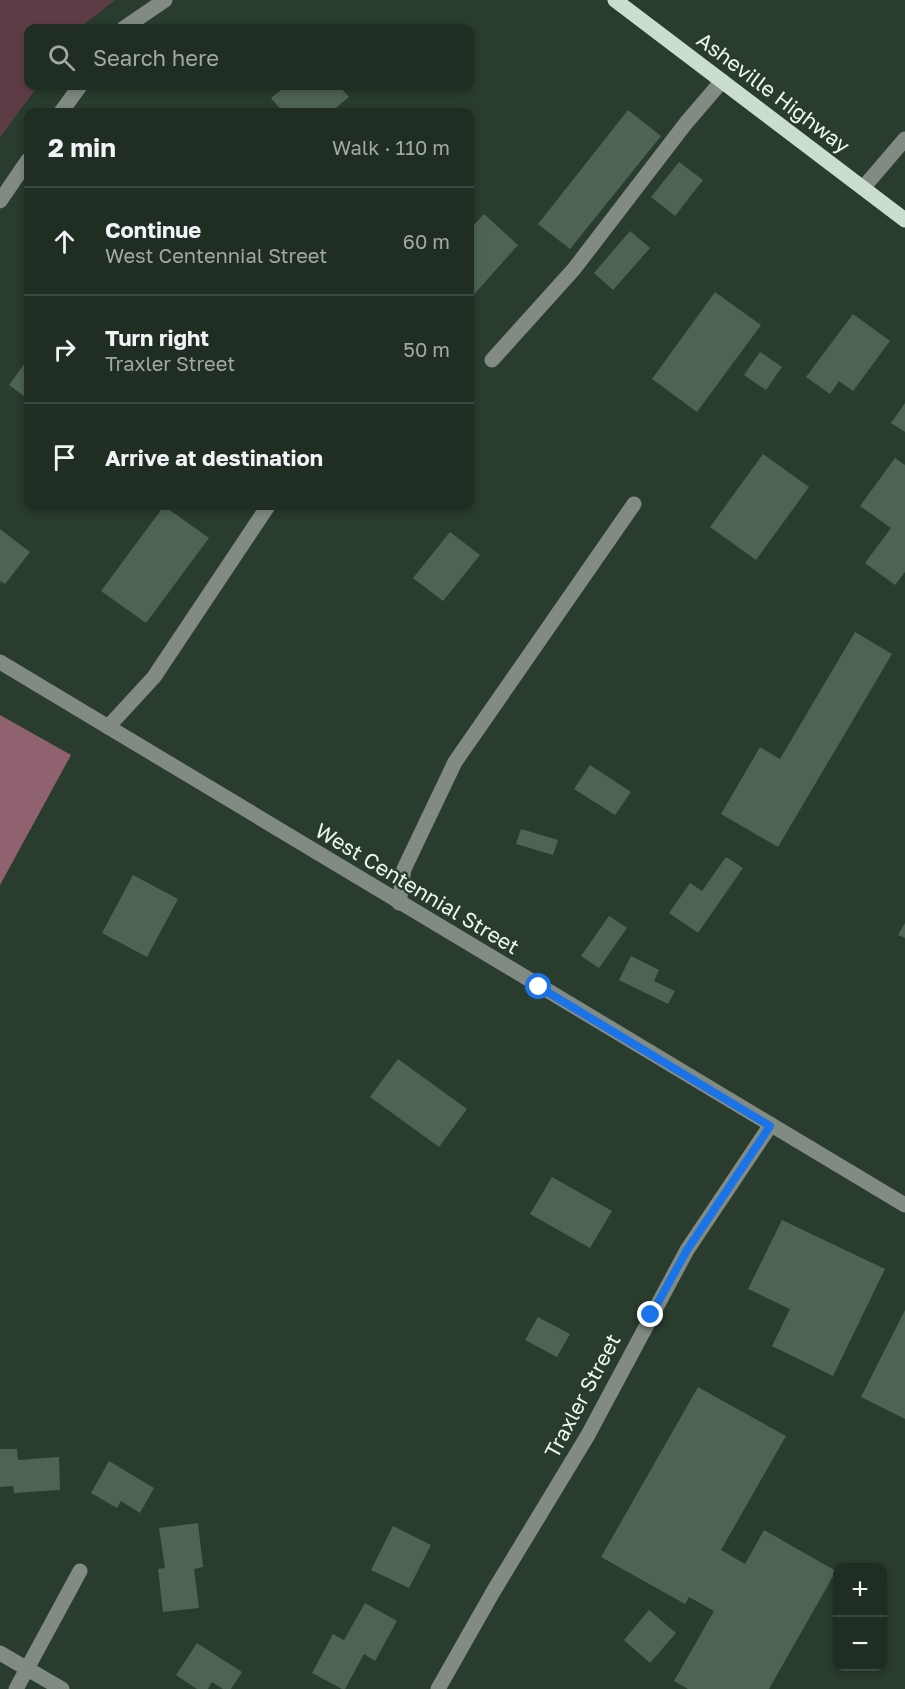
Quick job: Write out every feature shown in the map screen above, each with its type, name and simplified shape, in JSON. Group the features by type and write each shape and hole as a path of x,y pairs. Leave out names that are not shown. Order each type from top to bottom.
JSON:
{"main road":[{"name":"Asheville Highway","path":"615,0 905,220"}],"street":[{"path":"130,24 165,0"},
{"path":"492,360 574,269 686,123 722,81"},
{"path":"64,108 77,90"},
{"path":"863,188 905,138"},
{"path":"0,201 24,166"},
{"path":"399,903 404,869 455,762 634,504"},
{"path":"108,727 154,677 265,510"},
{"name":"West Centennial Street","path":"0,662 905,1205"},
{"name":"Traxler Street","path":"438,1689 588,1435 687,1250 770,1126"},
{"path":"16,1689 80,1571"},
{"path":"0,1653 62,1689"}],"shaded area":[{"path":"0,0 115,0 84,24 24,24 24,90 35,90 0,137"},
{"path":"0,715 71,755 0,885"}],"building":[{"path":"281,90 343,90 349,97 336,108 280,108 271,98"},
{"path":"628,110 661,136 570,249 538,224"},
{"path":"679,162 703,180 675,216 651,197"},
{"path":"484,214 518,245 474,294 474,225"},
{"path":"630,231 650,248 613,290 594,273"},
{"path":"715,292 761,325 697,412 652,379"},
{"path":"853,314 890,341 853,391 839,381 830,394 806,377"},
{"path":"760,352 782,367 766,390 744,375"},
{"path":"24,364 24,396 9,385"},
{"path":"905,403 905,432 891,423"},
{"path":"763,454 809,487 756,560 710,527"},
{"path":"895,458 905,465 905,572 895,585 865,563 891,528 860,506"},
{"path":"161,510 170,510 209,538 146,623 101,591"},
{"path":"0,529 30,552 5,584 0,581"},
{"path":"450,532 480,555 443,601 413,578"},
{"path":"855,632 892,654 778,847 721,814 760,747 780,759"},
{"path":"590,765 631,792 615,815 574,789"},
{"path":"521,829 558,840 553,855 516,844"},
{"path":"726,857 743,868 698,933 669,913 690,883 702,891"},
{"path":"133,875 178,899 147,957 102,933"},
{"path":"609,916 627,928 599,968 581,956"},
{"path":"905,923 905,938 898,935"},
{"path":"631,956 659,970 654,981 675,991 668,1004 619,980"},
{"path":"398,1059 467,1109 439,1147 370,1097"},
{"path":"552,1177 612,1211 590,1248 530,1214"},
{"path":"782,1220 885,1269 833,1376 772,1346 790,1309 748,1289"},
{"path":"905,1310 905,1419 861,1397"},
{"path":"538,1317 570,1334 557,1357 525,1340"},
{"path":"698,1387 786,1436 721,1550 745,1564 764,1530 833,1569 833,1576 769,1689 688,1689 674,1681 714,1611 689,1597 685,1604 601,1557"},
{"path":"0,1449 17,1449 18,1460 59,1457 60,1490 14,1493 13,1486 0,1487"},
{"path":"109,1461 154,1488 140,1513 121,1501 117,1508 91,1493"},
{"path":"198,1523 203,1567 194,1569 199,1608 163,1612 158,1569 165,1568 159,1528"},
{"path":"393,1526 431,1545 409,1588 371,1570"},
{"path":"365,1603 397,1621 375,1661 364,1654 345,1689 342,1689 312,1673 333,1634 344,1640"},
{"path":"649,1610 676,1633 650,1663 624,1640"},
{"path":"197,1643 242,1672 231,1689 223,1689 212,1682 208,1689 197,1689 176,1675"}],"route":[{"path":"539,987 770,1126 727,1187 687,1250 651,1315"}]}
